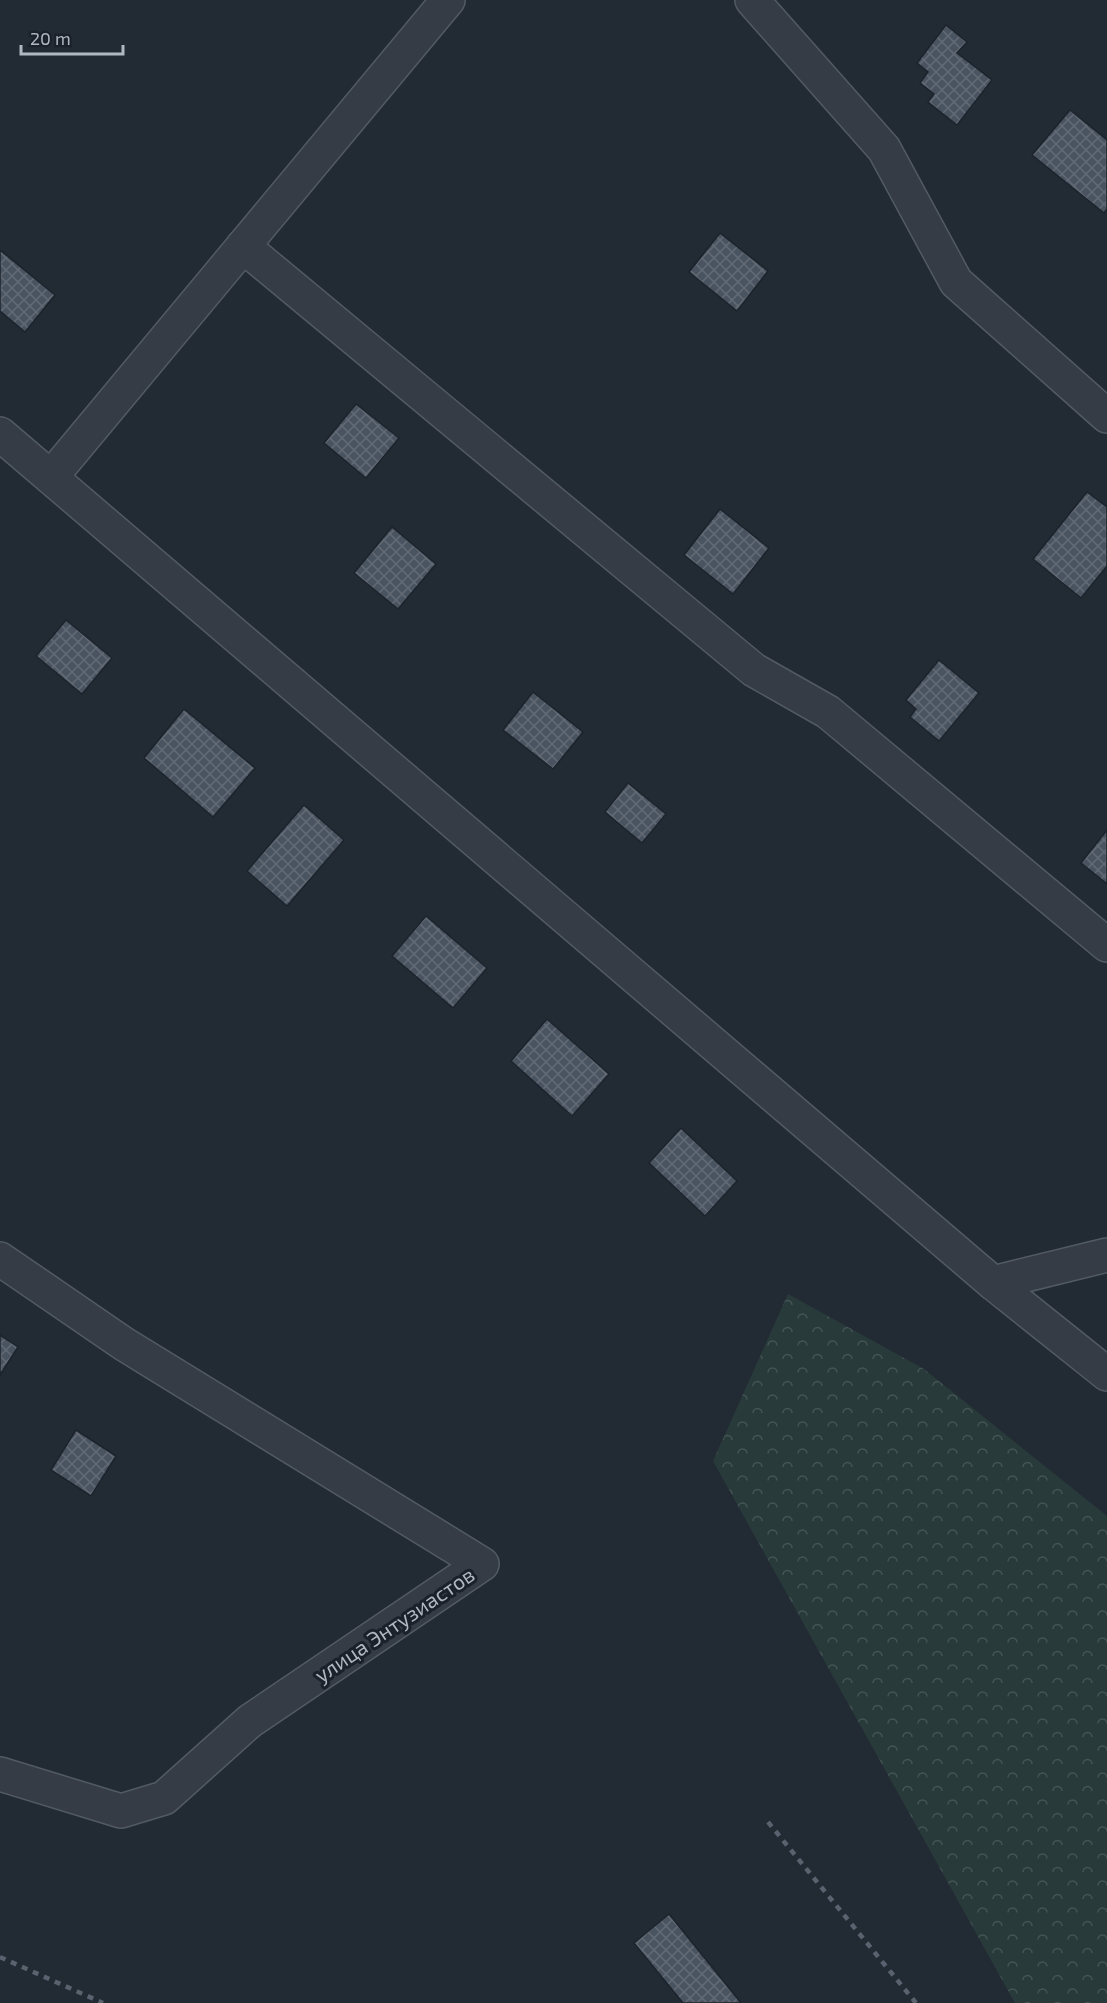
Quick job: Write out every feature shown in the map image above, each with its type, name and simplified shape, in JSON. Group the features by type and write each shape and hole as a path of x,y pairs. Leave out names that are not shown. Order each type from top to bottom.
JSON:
{"street":[{"path":"51,477 448,0"},
{"path":"752,0 885,149 957,282 1107,416"},
{"path":"243,246 754,670 828,712 1107,945"},
{"path":"0,434 993,1283 1107,1374"},
{"path":"993,1283 1107,1256"},
{"name":"улица Энтузиастов","path":"0,1259 124,1344 482,1564 250,1721 164,1798 121,1811 0,1774"}],"green space":[{"path":"788,1294 924,1369 1107,1516 1107,2003 1015,2003 713,1461"}],"building":[{"path":"946,25 967,42 957,53 992,80 957,125 928,102 934,94 920,83 928,72 917,63"},
{"path":"1070,110 1107,140 1107,209 1104,213 1032,155"},
{"path":"720,233 768,271 737,311 689,272"},
{"path":"0,250 55,295 25,332 0,311"},
{"path":"356,404 399,438 366,478 324,443"},
{"path":"1087,492 1107,507 1107,566 1081,598 1033,559"},
{"path":"720,509 769,548 733,594 684,555"},
{"path":"392,527 436,564 398,609 354,573"},
{"path":"66,620 112,658 82,694 36,656"},
{"path":"939,660 979,693 939,741 910,717 916,709 906,700"},
{"path":"533,692 583,732 553,769 503,730"},
{"path":"184,709 255,768 213,817 144,758"},
{"path":"628,783 666,814 642,843 605,812"},
{"path":"304,805 344,840 287,906 247,871"},
{"path":"1107,830 1107,884 1081,863"},
{"path":"426,916 487,968 453,1008 392,956"},
{"path":"547,1019 609,1074 572,1116 511,1061"},
{"path":"681,1128 737,1181 705,1216 649,1163"},
{"path":"0,1335 18,1347 0,1375"},
{"path":"76,1430 116,1456 91,1496 51,1470"},
{"path":"669,1914 741,2003 683,2003 634,1943"}],"railway":[{"path":"768,1822 916,2003"},
{"path":"0,1957 103,2003"}]}
